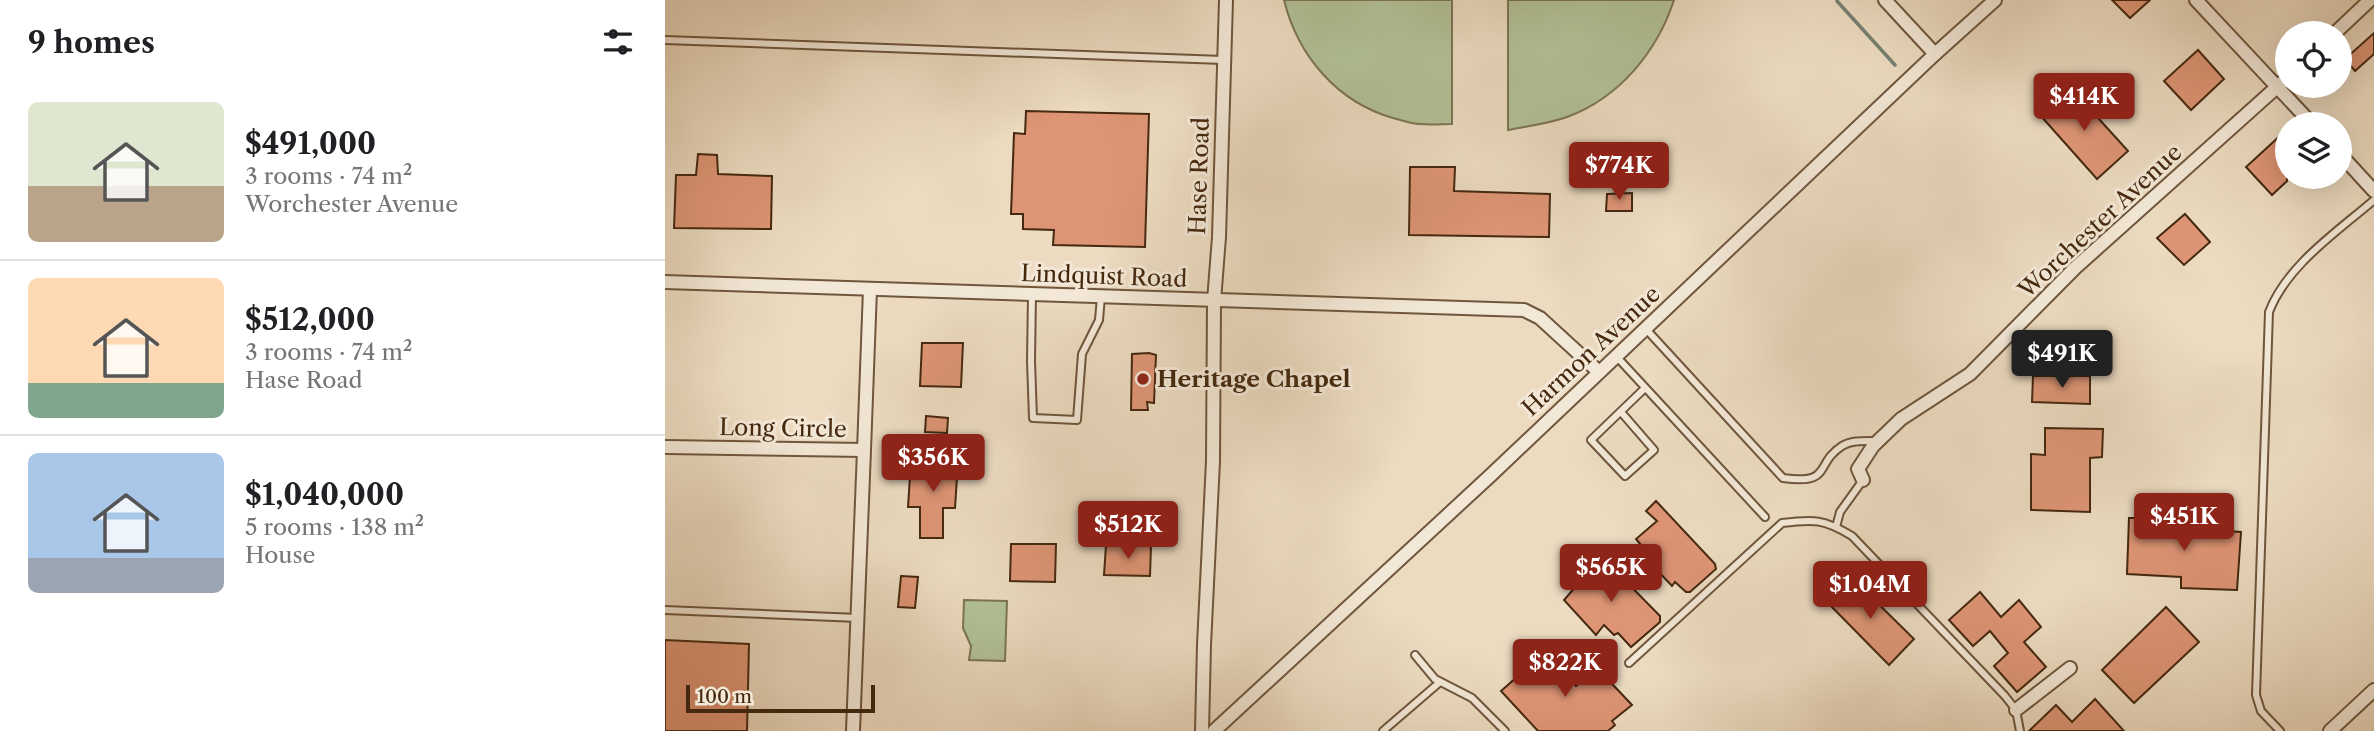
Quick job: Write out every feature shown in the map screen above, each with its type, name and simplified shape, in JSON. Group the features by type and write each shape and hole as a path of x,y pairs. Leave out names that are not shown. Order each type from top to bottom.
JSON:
{"street":[{"name":"Hase Road","path":"1202,731 1213,461 1214,301 1226,0"},
{"path":"1885,0 1935,54"},
{"name":"Harmon Avenue","path":"1213,731 1995,0"},
{"path":"2196,0 2275,85"},
{"path":"2348,21 2370,0"},
{"name":"Worchester Avenue","path":"1863,480 1858,469 1879,440 1901,419 1970,374 2075,268 2275,89"},
{"path":"2287,98 2301,112"},
{"path":"2352,167 2374,191"},
{"name":"Lindquist Road","path":"665,282 1524,310 1540,318 1599,372"},
{"name":"Long Circle","path":"666,447 864,450 870,289"},
{"path":"853,731 864,450"},
{"path":"2016,710 2070,668"},
{"path":"2330,731 2374,690"}],"lane":[{"path":"665,40 1223,60"},
{"path":"2280,731 2261,711 2256,695 2269,313 2275,297 2299,266 2374,200"},
{"path":"1032,294 1033,418 1077,420 1082,354 1099,320 1101,297"},
{"path":"1645,328 1783,478 1814,478 1824,469 1832,454 1845,443 1879,440"},
{"path":"1616,356 1765,517"},
{"path":"1621,412 1654,450 1625,476 1591,440 1645,388"},
{"path":"1836,527 1840,512 1863,480"},
{"path":"1629,663 1782,523 1806,520 1830,523 1852,536 2016,710 2020,731"},
{"path":"665,610 858,618"},
{"path":"1415,655 1435,679 1472,698 1505,731"},
{"path":"1383,731 1440,682"}],"green space":[{"path":"1284,0 1452,0 1452,124 1417,124 1373,111 1354,101 1323,74 1310,58 1290,20"},
{"path":"1508,0 1674,0 1667,19 1646,55 1634,71 1603,98 1567,117 1508,130"},
{"path":"964,600 1007,601 1005,661 969,660 971,646 963,628"}],"building":[{"path":"2112,0 2150,0 2130,18"},
{"path":"2374,33 2374,54 2355,71 2352,67 2352,53"},
{"path":"2198,50 2224,79 2191,110 2164,81"},
{"path":"2070,87 2128,151 2097,179 2040,115"},
{"path":"1026,111 1149,114 1145,247 1053,245 1054,230 1023,229 1023,214 1011,214 1014,133 1025,134"},
{"path":"2275,140 2275,189 2278,189 2272,195 2246,167"},
{"path":"698,154 717,155 718,174 772,176 771,229 674,228 676,175 696,175"},
{"path":"1410,167 1455,167 1454,191 1550,194 1549,237 1409,235"},
{"path":"1632,193 1632,211 1606,211 1607,194"},
{"path":"2185,214 2210,242 2184,265 2157,238"},
{"path":"922,343 963,343 961,387 920,386"},
{"path":"1132,354 1156,355 1154,403 1147,402 1148,410 1131,410"},
{"path":"2033,376 2090,376 2090,404 2032,402"},
{"path":"926,416 948,418 947,433 925,432"},
{"path":"2045,428 2103,429 2102,457 2090,458 2090,512 2031,510 2031,454 2045,455"},
{"path":"911,461 958,462 955,508 943,508 943,538 920,538 920,507 908,507"},
{"path":"1656,501 1715,564 1716,569 1690,592 1686,592 1675,582 1672,586 1653,566 1657,564 1636,539 1657,521 1646,511"},
{"path":"2129,518 2185,518 2184,528 2241,532 2237,590 2181,588 2181,577 2127,574"},
{"path":"1011,544 1056,544 1055,582 1010,581"},
{"path":"1106,545 1151,546 1150,576 1104,575"},
{"path":"1592,560 1601,571 1609,564 1660,616 1660,622 1631,647 1618,633 1614,635 1604,625 1596,635 1564,600 1578,584 1572,578"},
{"path":"901,576 918,577 915,608 898,607"},
{"path":"1851,577 1914,639 1889,665 1825,600"},
{"path":"1980,592 2001,617 2019,600 2041,627 2024,642 2046,667 2017,692 1994,666 2008,653 1990,631 1973,646 1949,620"},
{"path":"2166,607 2199,642 2134,703 2102,670"},
{"path":"665,640 749,644 747,731 665,731"},
{"path":"1544,653 1576,686 1597,668 1632,705 1612,721 1615,725 1608,731 1538,731 1501,691"},
{"path":"2095,699 2124,731 2029,731 2056,705 2072,722"}],"waterway":[{"path":"1837,1 1895,65"}],"place":[{"name":"Heritage Chapel","path":"1143,379"}]}
